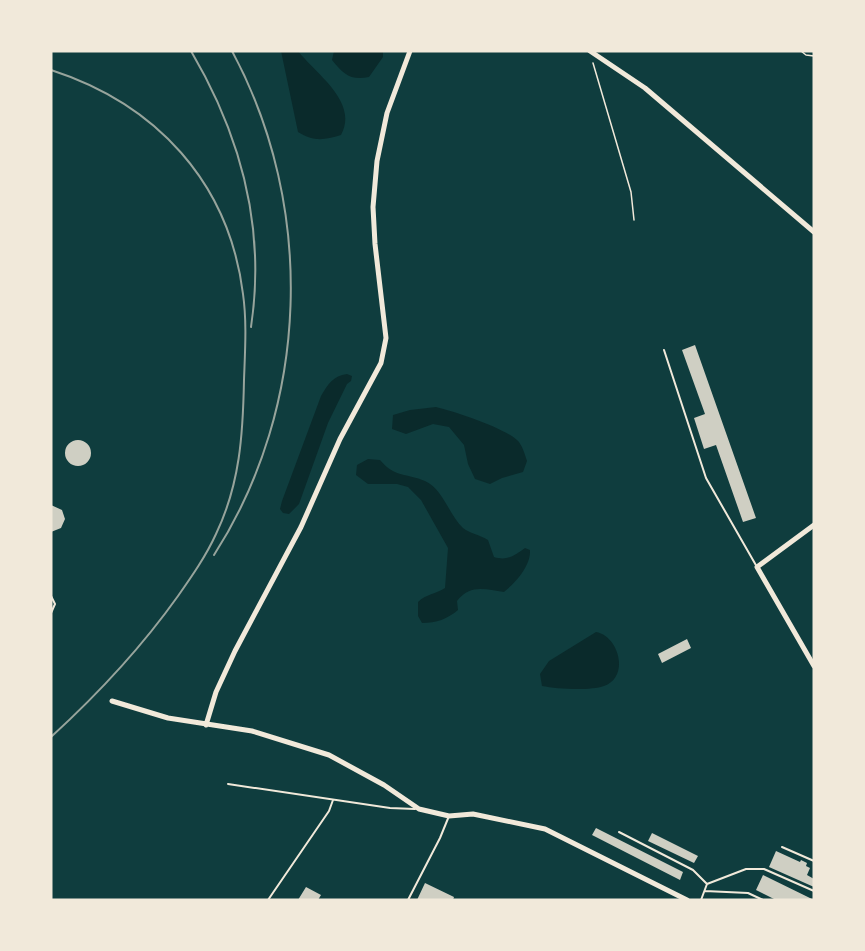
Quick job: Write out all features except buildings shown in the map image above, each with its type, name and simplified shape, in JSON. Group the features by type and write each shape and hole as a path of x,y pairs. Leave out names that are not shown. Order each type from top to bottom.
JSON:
{"street":[{"path":"206,725 216,692 235,651 301,527 340,440 381,363 386,338 375,244 374,195 377,161 387,113 410,51"},
{"path":"590,51 645,88 814,232"},
{"path":"814,525 757,567 814,666"},
{"path":"111,702 168,718 252,731 328,755 384,784 419,809 449,816 473,814 545,829 687,900"}],"lane":[{"path":"664,350 706,478 757,567"},
{"path":"51,596 55,604 51,613"},
{"path":"228,784 390,808 419,809"},
{"path":"268,900 329,811 333,800"},
{"path":"408,900 449,816"},
{"path":"619,832 693,870 707,884"},
{"path":"782,847 814,861"},
{"path":"707,884 746,869 765,869 814,891"},
{"path":"701,900 707,884"},
{"path":"705,891 748,893 763,900"}],"path":[{"path":"801,51 806,56 814,56"},
{"path":"592,61 631,192 633,219"}],"water":[{"path":"281,51 298,51 333,89 344,111 345,123 341,135 319,139 298,132"},
{"path":"334,51 383,51 383,57 369,77 357,78 344,73 336,65 332,60"},
{"path":"347,374 352,376 351,381 347,384 328,423 299,504 289,514 283,513 280,509 282,501 321,396 331,381"},
{"path":"436,407 490,425 517,440 527,461 523,472 490,484 475,479 468,464 464,445 449,427 433,424 406,434 392,429 393,415 410,410"},
{"path":"368,459 380,460 391,470 431,485 437,490 463,528 488,540 494,557 507,558 525,548 530,550 528,562 522,574 504,592 478,589 467,592 457,601 458,610 450,616 442,620 422,623 418,616 418,602 445,588 448,548 421,500 408,487 397,484 368,484 356,475 357,465"},
{"path":"596,632 611,641 618,657 617,674 612,681 604,686 591,689 542,686 540,674 549,661"}],"railway":[{"path":"191,51 224,116 245,184 252,219 255,254 255,290 251,327"},
{"path":"214,555 246,497 269,435 284,371 290,306 289,240 278,175 259,111 232,51"},
{"path":"51,70 89,85 123,104 154,126 181,153 204,183 222,217 235,254 245,315 243,420 239,458 224,515 212,542 188,581 149,634 102,687 51,737"}]}
